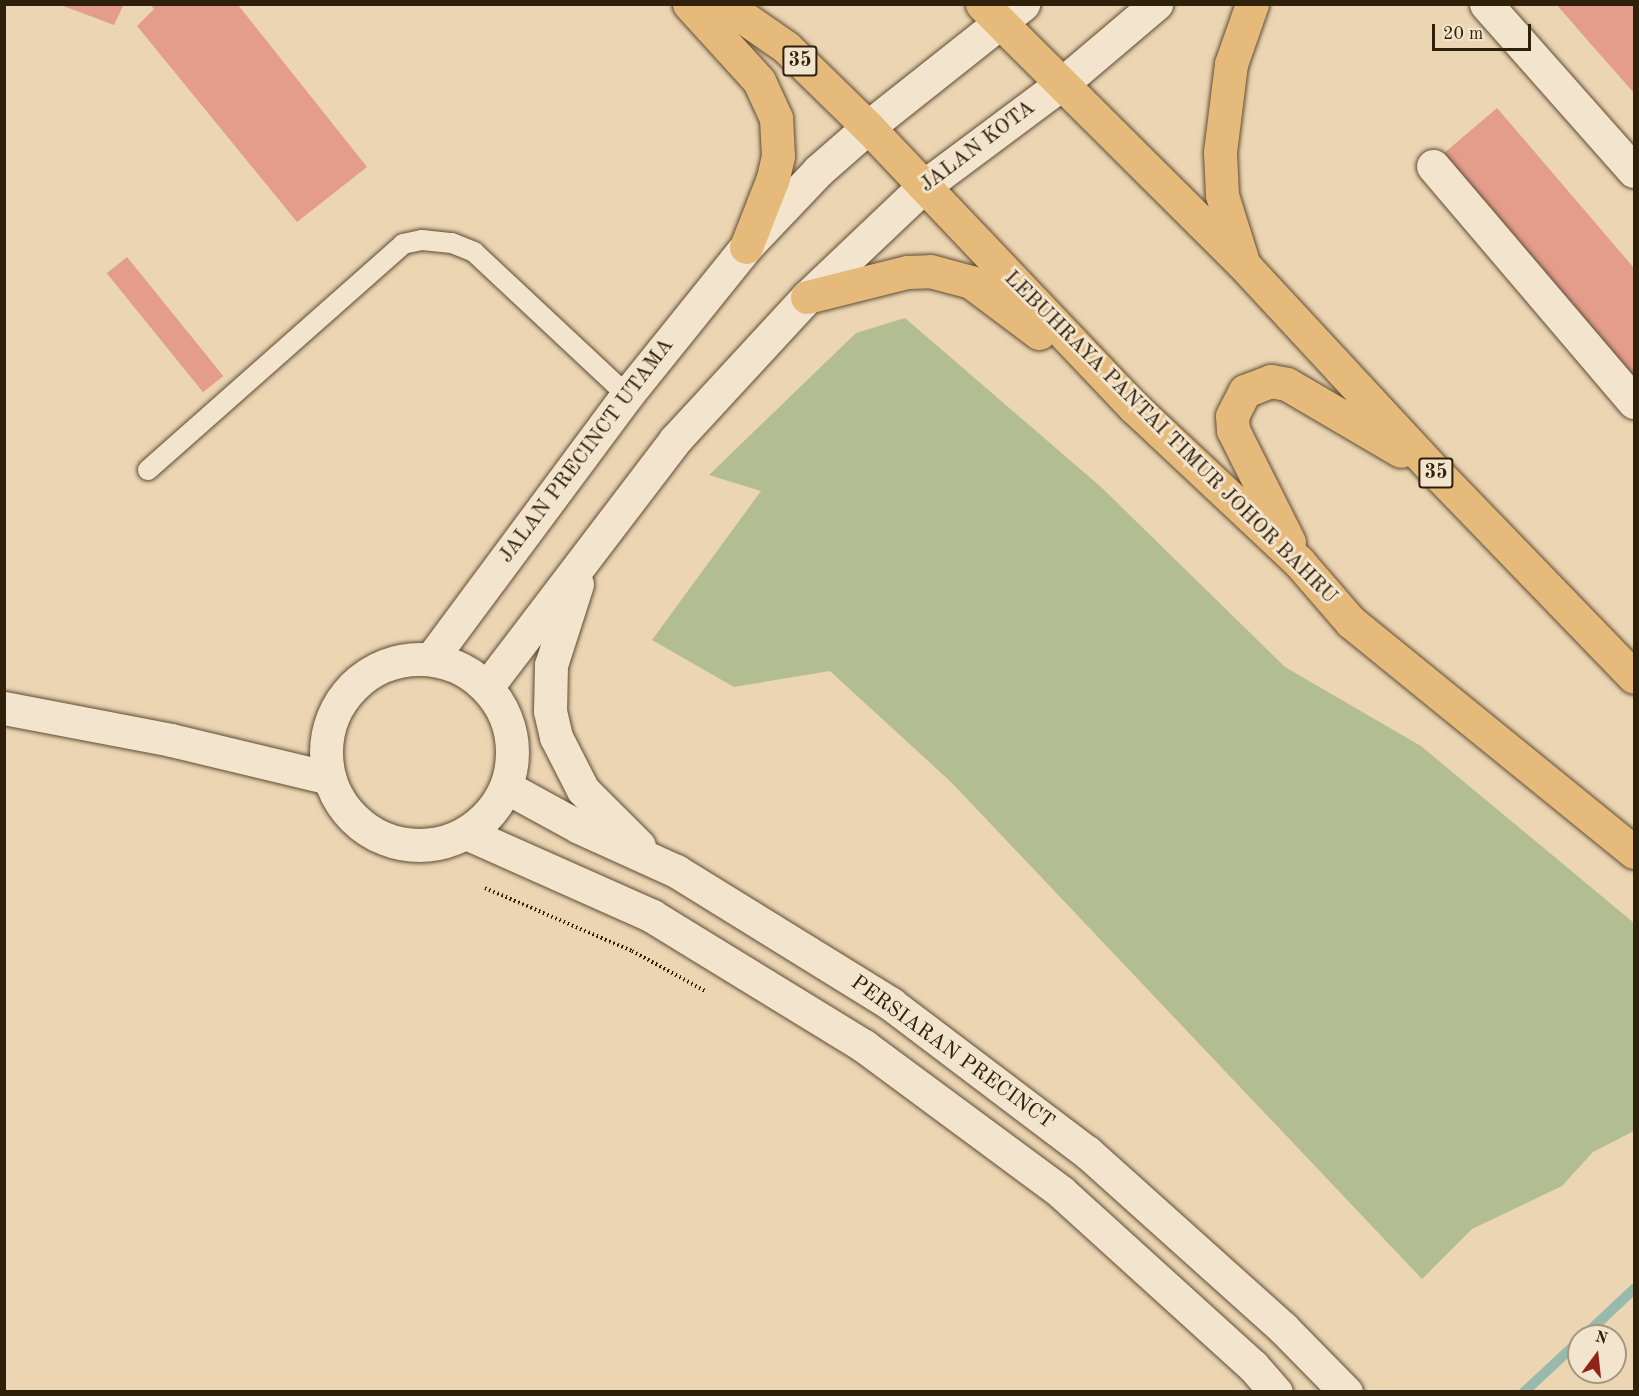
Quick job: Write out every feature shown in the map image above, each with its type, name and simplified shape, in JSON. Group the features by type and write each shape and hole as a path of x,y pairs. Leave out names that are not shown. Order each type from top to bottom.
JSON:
{"highway":[{"path":"689,4 759,81 776,118 778,156 773,178 746,247"},
{"name":"LEBUHRAYA PANTAI TIMUR JOHOR BAHRU","path":"724,4 786,47 868,127 923,188 1135,408 1299,562 1351,622 1635,852"},
{"path":"1243,264 1222,195 1220,152 1231,64 1252,4"},
{"name":"35","path":"1002,10 1064,82 1243,264 1435,471 1635,677"},
{"path":"807,297 907,272 952,276 991,294 1135,408"},
{"path":"1299,562 1233,430 1235,408 1245,391 1271,381 1287,384 1435,471"}],"street":[{"name":"JALAN KOTA","path":"807,297 923,188 1064,82 1156,4"},
{"path":"1486,4 1635,171"},
{"path":"746,247 818,171 1002,10"},
{"path":"1433,166 1635,402"},
{"name":"JALAN PRECINCT UTAMA","path":"431,659 627,395 746,247"},
{"path":"487,687 675,440 807,297"},
{"path":"588,555 551,665 550,711 555,738 583,790 653,861"},
{"path":"431,659 461,669 487,687 500,704 511,734 512,766 506,787 483,821 466,833 444,842 420,845 381,836 354,819 329,778 327,732 347,691 364,675 385,664 431,659"},
{"path":"4,708 171,740 329,778"},
{"name":"PERSIARAN PRECINCT","path":"506,787 579,827 653,861 891,1004 1087,1152 1283,1328 1346,1392"},
{"path":"466,833 652,916 864,1046 1061,1192 1253,1366 1276,1392"}],"lane":[{"path":"148,470 403,244 422,240 452,243 474,252 627,395"}],"path":[{"path":"485,888 632,951 714,996"}],"green space":[{"path":"905,318 1101,487 1285,667 1421,746 1634,923 1634,1131 1593,1152 1562,1186 1472,1229 1422,1279 951,782 830,671 734,687 652,640 761,491 709,475 856,333"}],"building":[{"path":"58,4 124,4 114,25"},
{"path":"1556,4 1634,4 1634,93 1589,42"},
{"path":"151,5 238,5 367,167 297,222 137,26 154,9"},
{"path":"1497,108 1634,268 1634,377 1443,154"},
{"path":"127,257 223,376 203,392 107,273"}],"waterway":[{"path":"1597,1324 1634,1289"},
{"path":"1524,1392 1567,1352"}]}
